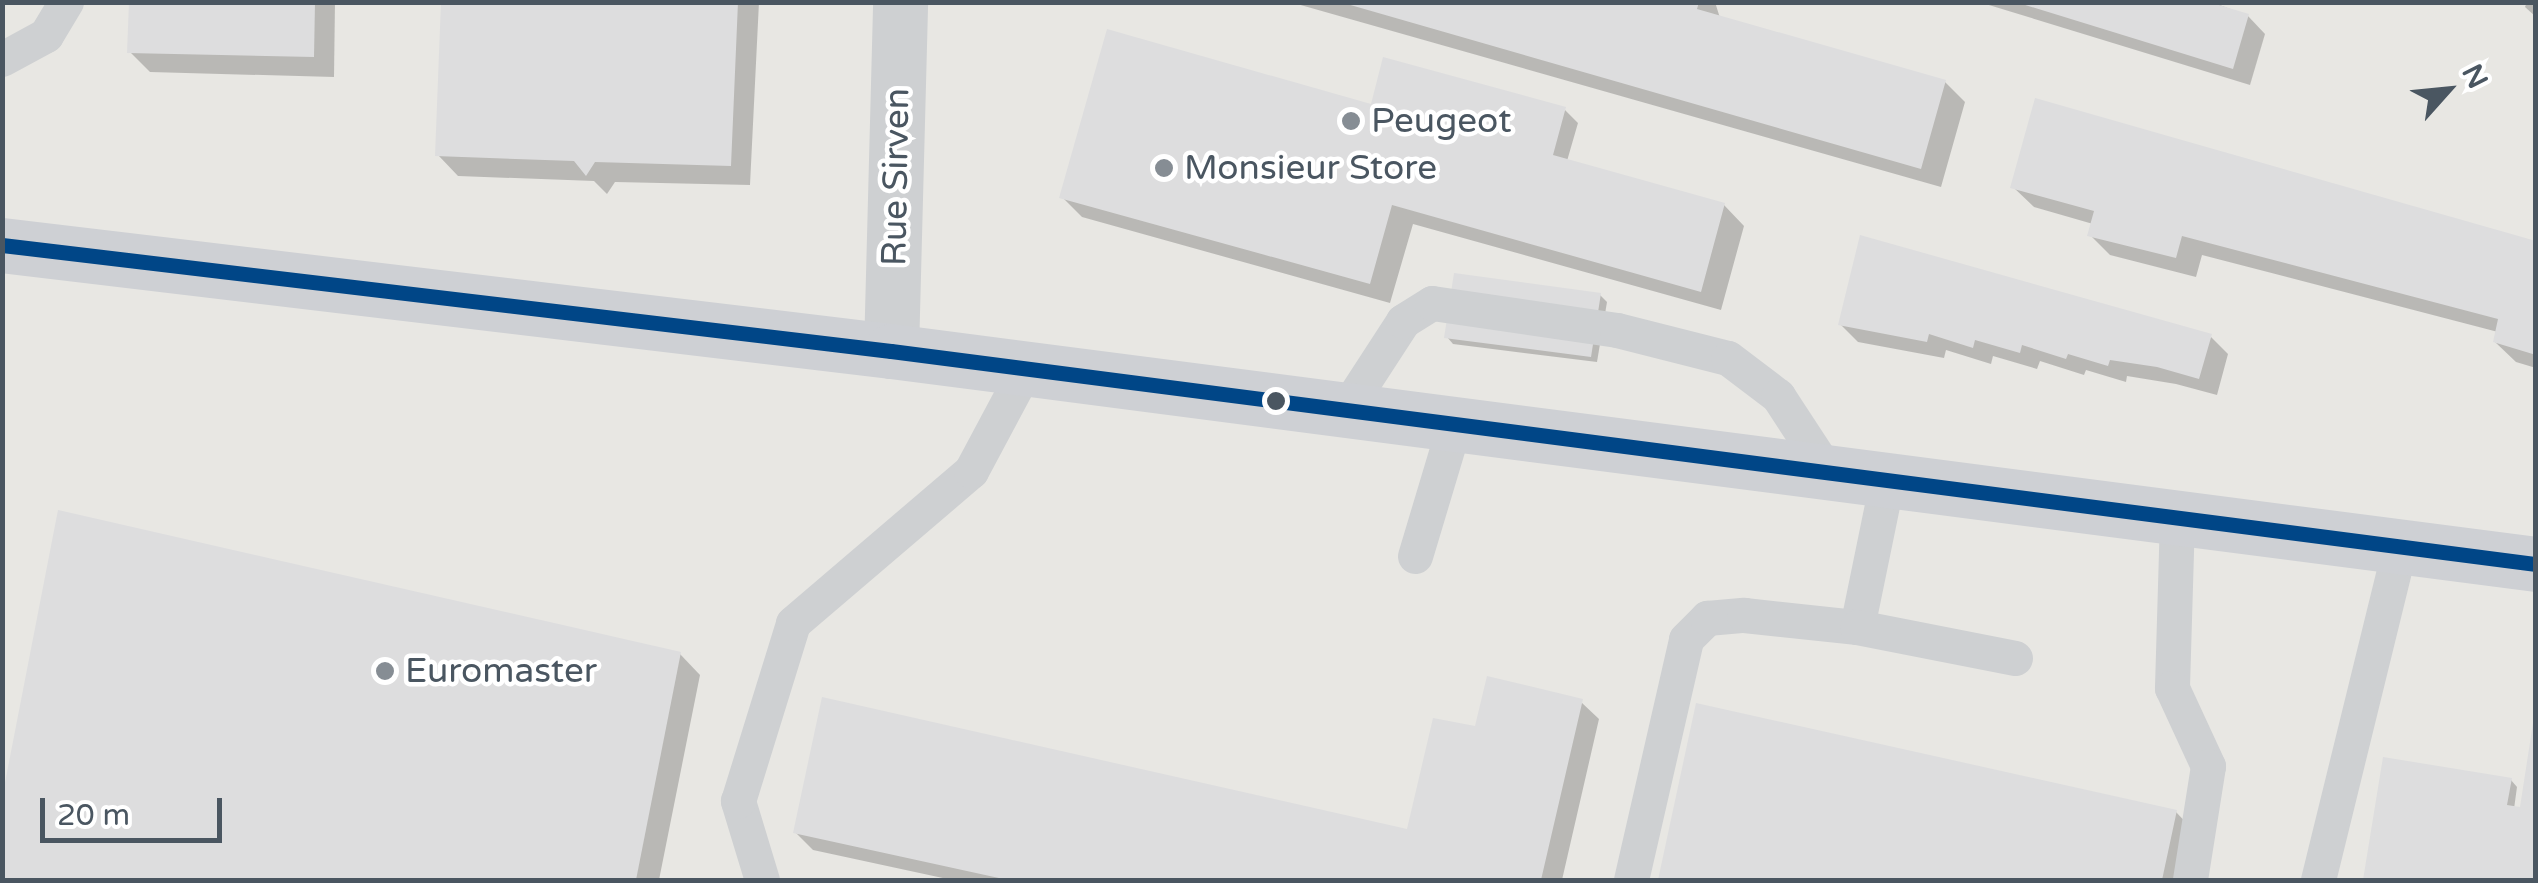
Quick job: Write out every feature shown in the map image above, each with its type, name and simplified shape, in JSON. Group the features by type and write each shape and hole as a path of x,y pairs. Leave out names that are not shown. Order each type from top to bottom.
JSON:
{"street":[{"name":"Rue Sirven","path":"891,351 900,2"},
{"path":"2,245 891,351 2536,564"}],"lane":[{"path":"2,59 46,35 66,2"},
{"path":"1344,412 1404,320 1432,303 1617,330 1728,358 1778,396 1829,474"},
{"path":"762,880 738,802 792,623 971,471 1025,370"},
{"path":"1415,556 1454,426"},
{"path":"1857,627 1886,481"},
{"path":"2177,518 2172,688 2208,766 2190,880"},
{"path":"2318,880 2400,546"},
{"path":"1630,880 1686,639 1706,618 1744,615 1857,627 2015,658"}],"shaded area":[{"path":"3,3 2535,3 2535,880 3,880"}],"building":[{"path":"129,2 315,2 314,57 127,53"},
{"path":"441,2 738,2 731,166 595,162 586,176 574,161 435,156"},
{"path":"1340,2 1699,2 1697,9 1946,80 1921,169"},
{"path":"2209,2 2249,14 2233,69 2022,4"},
{"path":"1107,29 1371,104 1383,57 1566,107 1553,155 1725,203 1701,292 1392,205 1370,284 1059,198"},
{"path":"2035,98 2536,241 2536,355 2493,342 2498,319 2182,236 2176,258 2087,236 2094,211 2010,188"},
{"path":"1860,235 2212,334 2199,379 2157,367 2110,360 2108,366 2068,354 2066,359 2022,345 2020,353 1975,340 1973,348 1929,334 1927,342 1838,325"},
{"path":"1454,273 1601,293 1591,357 1444,338"},
{"path":"58,510 681,652 636,880 2,880 2,798"},
{"path":"1487,676 1583,699 1541,880 1008,880 793,833 822,697 1407,829 1433,718 1475,726"},
{"path":"1696,703 2177,810 2162,880 1658,880"},
{"path":"2533,723 2536,880 2363,880 2383,757 2512,778 2507,805 2520,807"}],"transit line":[{"path":"2,245 891,351 2536,564"}],"place":[{"name":"Peugeot","path":"1351,121"},
{"name":"Monsieur Store","path":"1164,168"},
{"name":"Euromaster","path":"385,671"}]}
